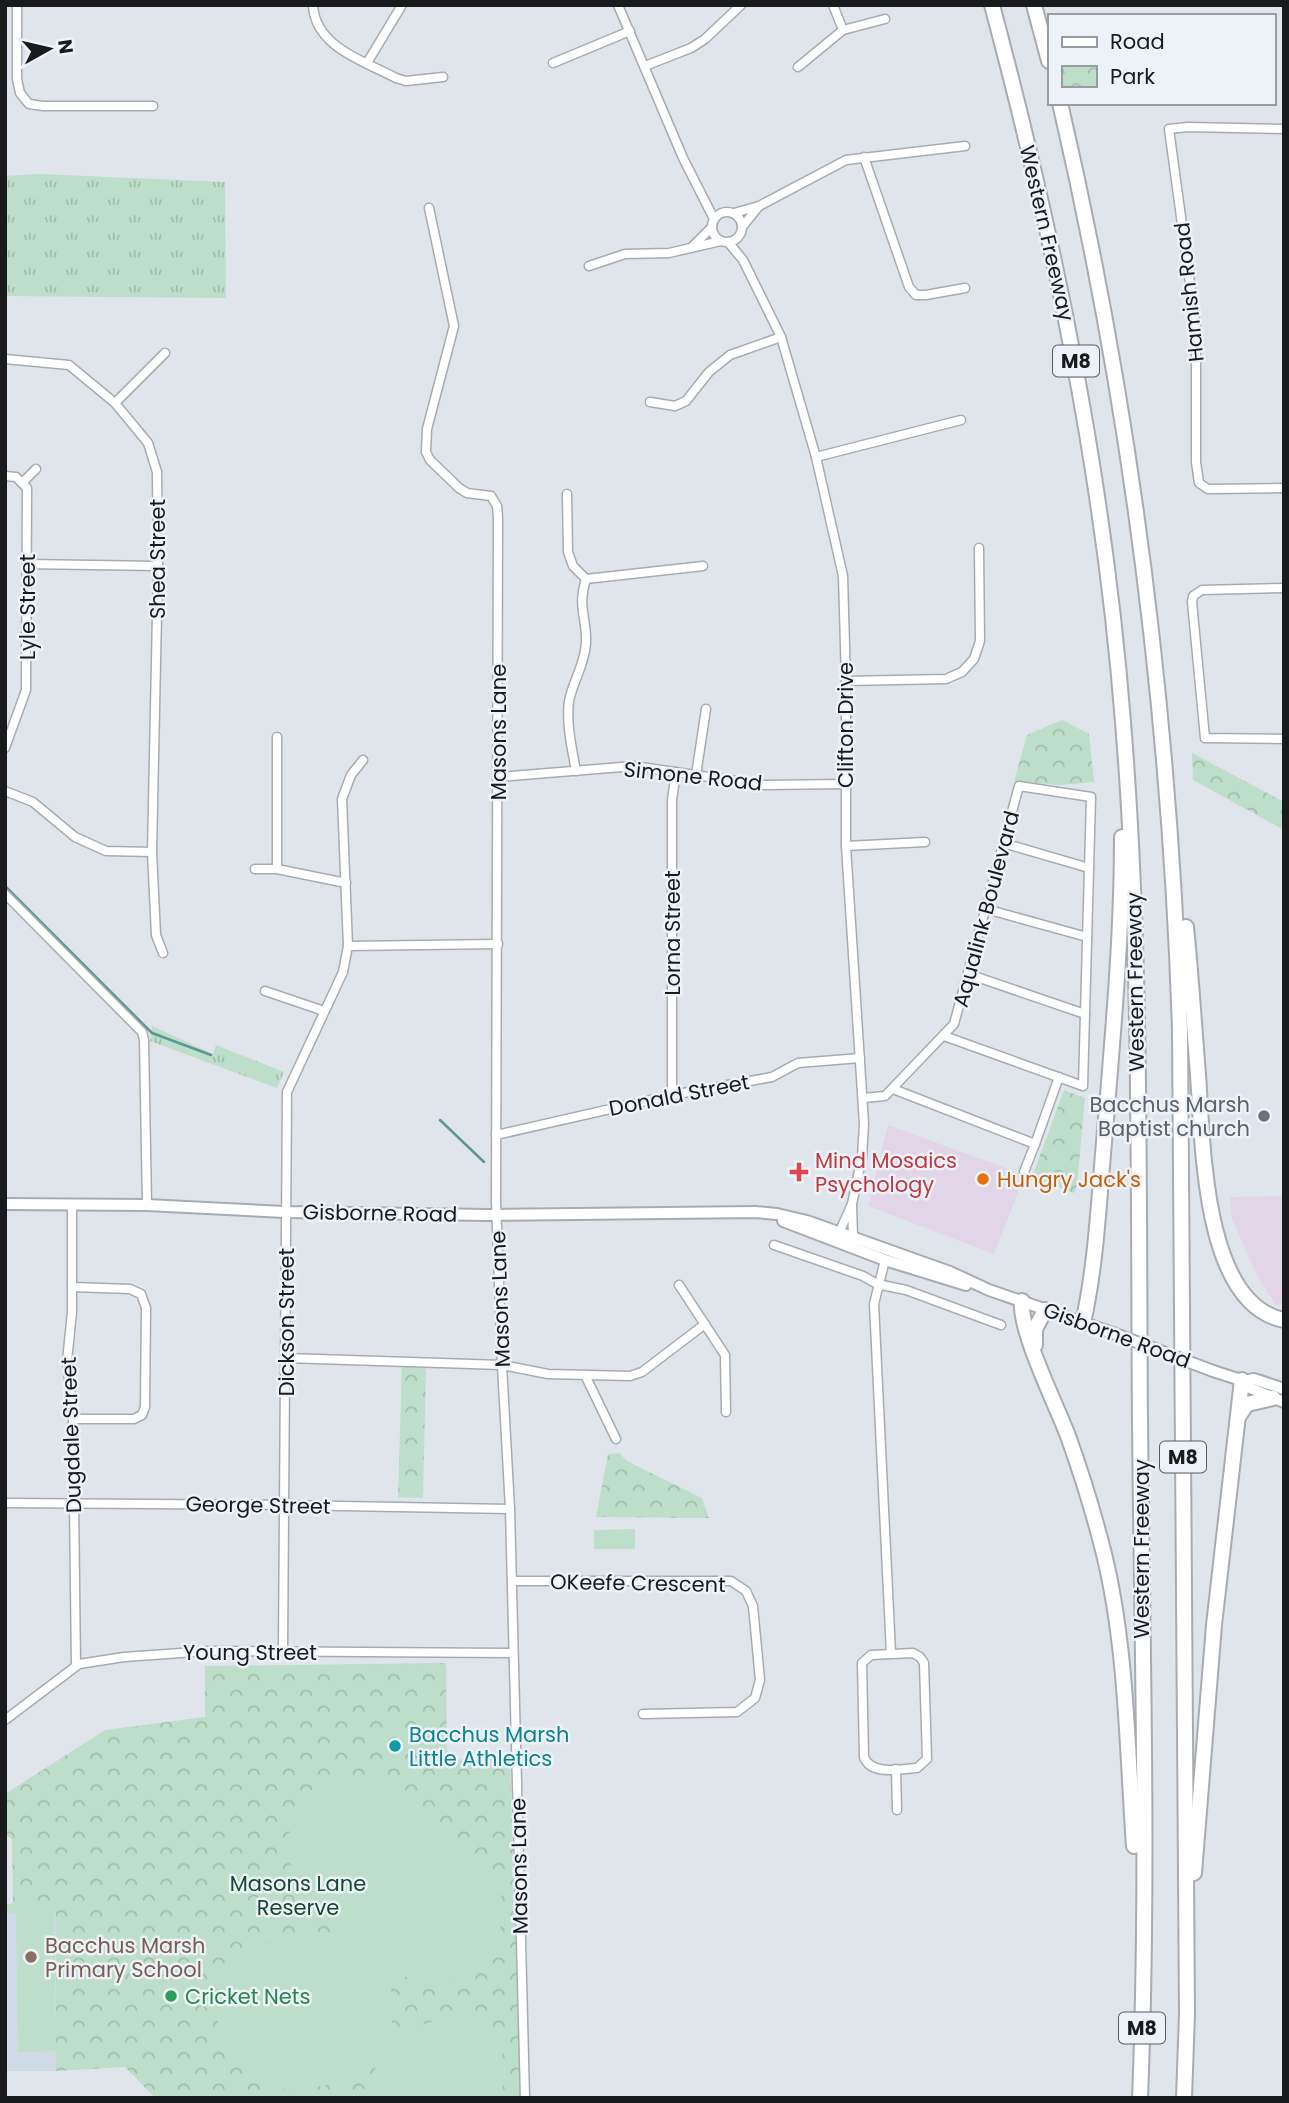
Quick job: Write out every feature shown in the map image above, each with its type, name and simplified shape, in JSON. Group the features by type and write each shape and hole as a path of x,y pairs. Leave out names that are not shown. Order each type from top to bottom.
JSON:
{"highway":[{"path":"985,5 1015,92"},
{"name":"Western Freeway","path":"992,5 1015,92 1073,347 1104,546 1124,724 1136,981 1143,1959 1140,2098"},
{"path":"1034,5 1048,57"},
{"path":"1043,5 1048,38"},
{"name":"Western Freeway","path":"1060,105 1095,261 1122,409 1144,560 1170,801 1180,1030 1187,2014 1184,2098"},
{"path":"1083,1322 1093,1271 1118,985 1124,724"},
{"path":"1170,801 1180,868 1205,1165 1215,1233 1231,1274 1246,1299 1266,1315 1284,1320"},
{"path":"1022,1301 1022,1314 1081,1474 1110,1581 1123,1691 1143,1959"},
{"path":"1038,1360 1035,1329 1045,1310"},
{"path":"1187,2014 1204,1742 1243,1381"},
{"path":"1237,1418 1247,1404 1280,1396"}],"main road":[{"name":"Gisborne Road","path":"5,1204 147,1205 285,1212 755,1212 838,1238 947,1281 989,1290 1083,1322 1243,1381 1250,1388 1280,1396"}],"street":[{"path":"17,5 17,79 20,93 29,104 152,106"},
{"path":"313,5 318,27 336,46 406,81 443,77"},
{"path":"367,63 402,5"},
{"path":"618,5 683,158 705,198 715,235 725,241"},
{"path":"645,66 691,48 705,39 741,5"},
{"path":"833,5 843,30"},
{"path":"798,68 843,30 885,19"},
{"path":"553,64 630,31"},
{"name":"Hamish Road","path":"1284,129 1168,129 1196,327 1196,462 1199,483 1208,489 1284,488"},
{"path":"694,246 713,223 730,213 759,206 846,160 965,146"},
{"path":"864,158 909,287 916,295 965,288"},
{"path":"705,198 740,219 741,231"},
{"path":"589,266 625,254 669,253 725,241 741,231 759,206"},
{"name":"Masons Lane","path":"429,208 454,326 427,429 426,452 430,460 459,488 467,493 491,496 495,501 498,517 496,1214 510,1509 525,2098"},
{"name":"Clifton Drive","path":"741,231 743,260"},
{"name":"Clifton Drive","path":"725,241 743,260 780,337 816,457 843,576 846,845 864,1124 862,1157 852,1204"},
{"path":"650,402 675,405 686,401 709,372 730,355 780,337"},
{"path":"115,403 166,352"},
{"name":"Shea Street","path":"5,359 69,365 115,403 148,443 157,472 158,565 152,852 156,935 163,953"},
{"path":"816,457 961,420"},
{"path":"5,475 16,477 22,483 36,469"},
{"name":"Lyle Street","path":"5,748 26,690 27,488 22,483"},
{"path":"568,494 568,552 573,566 586,579"},
{"path":"846,681 946,679 962,672 974,659 980,642 979,548"},
{"path":"27,564 158,565"},
{"path":"586,579 703,566"},
{"path":"576,771 568,723 569,700 584,657 586,642 581,596 586,579"},
{"path":"1284,588 1202,590 1193,596 1192,602 1205,738 1284,739"},
{"path":"696,775 706,709"},
{"path":"277,737 277,869"},
{"name":"Dickson Street","path":"283,1651 287,1092 343,972 348,946 342,799 351,775 363,760"},
{"name":"Simone Road","path":"498,777 634,766 764,785 845,785"},
{"name":"Lorna Street","path":"672,1095 672,800 676,772"},
{"name":"Aqualink Boulevard","path":"893,1090 954,1024 1019,786 1091,797 1089,868"},
{"path":"5,791 33,803 75,837 106,851 152,852"},
{"path":"846,845 925,842"},
{"path":"944,1036 1083,1086 1089,868 1003,843"},
{"path":"255,869 277,869 346,883"},
{"path":"5,894 142,1032 147,1205"},
{"path":"986,909 1087,937"},
{"path":"348,946 498,944"},
{"path":"968,974 1085,1014"},
{"path":"265,991 324,1012"},
{"name":"Donald Street","path":"496,1135 672,1095 772,1077 798,1063 860,1058"},
{"path":"1024,1172 1059,1077"},
{"path":"863,1098 885,1096 893,1090 1035,1144"},
{"path":"838,1238 852,1204"},
{"path":"851,1243 852,1204"},
{"name":"Dugdale Street","path":"72,1205 72,1312 67,1361 73,1419 76,1666"},
{"path":"774,1245 863,1276 877,1284 906,1290 1001,1325"},
{"path":"886,1256 874,1304 891,1653"},
{"path":"679,1285 725,1355 726,1412"},
{"path":"72,1287 130,1289 141,1294 146,1308 145,1407 142,1415 134,1419 73,1419"},
{"path":"286,1358 502,1365 548,1374 630,1376 642,1372 705,1324"},
{"path":"585,1375 616,1439"},
{"name":"George Street","path":"5,1503 285,1504 510,1509"},
{"name":"OKeefe Crescent","path":"512,1581 731,1581 746,1591 753,1606 760,1680 755,1698 737,1713 643,1714"},
{"name":"Young Street","path":"5,1720 76,1666 124,1657 166,1653 283,1651 513,1653"},
{"path":"916,1654 922,1659 924,1668 927,1759 920,1767 896,1769 873,1769 867,1765 864,1757 862,1663 871,1655 916,1654"},
{"path":"896,1769 897,1810"}],"shaded area":[{"path":"888,1125 1025,1175 994,1254 868,1206"},
{"path":"1284,1196 1284,1305 1275,1305 1256,1273 1232,1219 1230,1197"},
{"name":"Bacchus Marsh Primary School","path":"5,1913 56,1913 56,2071 5,2071"}],"green space":[{"path":"39,174 225,182 226,298 5,296 5,176"},
{"path":"1062,720 1089,734 1094,782 1060,785 1014,781 1027,735"},
{"path":"1192,753 1284,802 1284,830 1193,780"},
{"path":"152,1026 213,1054 216,1045 284,1072 277,1088 150,1041"},
{"path":"1064,1090 1085,1098 1074,1193 1032,1177"},
{"path":"402,1363 426,1364 423,1498 398,1497"},
{"path":"619,1453 627,1461 702,1498 709,1518 596,1517 608,1454"},
{"path":"635,1529 635,1549 594,1549 594,1530"},
{"name":"Masons Lane Reserve","path":"446,1663 447,1760 510,1757 521,2098 155,2098 125,2067 56,2071 56,1913 5,1913 5,1905 13,1903 12,1839 5,1835 5,1794 105,1730 205,1717 205,1666"},
{"path":"357,1777 377,1782 401,1799 461,1849 498,1885 503,1908 496,1939 482,1956 455,1978 429,1983 411,1980 373,1953 298,1882 293,1871 289,1844 293,1817 298,1805 306,1794 316,1787"},
{"name":"Bacchus Marsh Primary School","path":"54,1908 56,2051 18,2052 16,1909"},
{"path":"314,1935 350,1940 379,1964 390,1986 392,1997 390,2032 380,2054 371,2064 343,2080 309,2088 276,2088 263,2085 247,2072 222,2036 217,2017 218,1999 224,1982 235,1966 251,1952 276,1939"},
{"name":"Cricket Nets","path":"187,1987 188,2003 155,2005 154,1988"},
{"path":"461,2018 502,2029 503,2098 362,2098 378,2065 407,2035 427,2023"}],"waterway":[{"path":"5,886 152,1033 211,1055"},
{"path":"440,1120 484,1162"}],"place":[{"name":"Bacchus Marsh Baptist church","path":"1264,1116"},
{"name":"Mind Mosaics Psychology","path":"799,1172"},
{"name":"Hungry Jack's","path":"983,1179"},
{"name":"Bacchus Marsh Little Athletics","path":"395,1746"},
{"name":"Bacchus Marsh Primary School","path":"31,1957"},
{"name":"Cricket Nets","path":"171,1996"}]}
